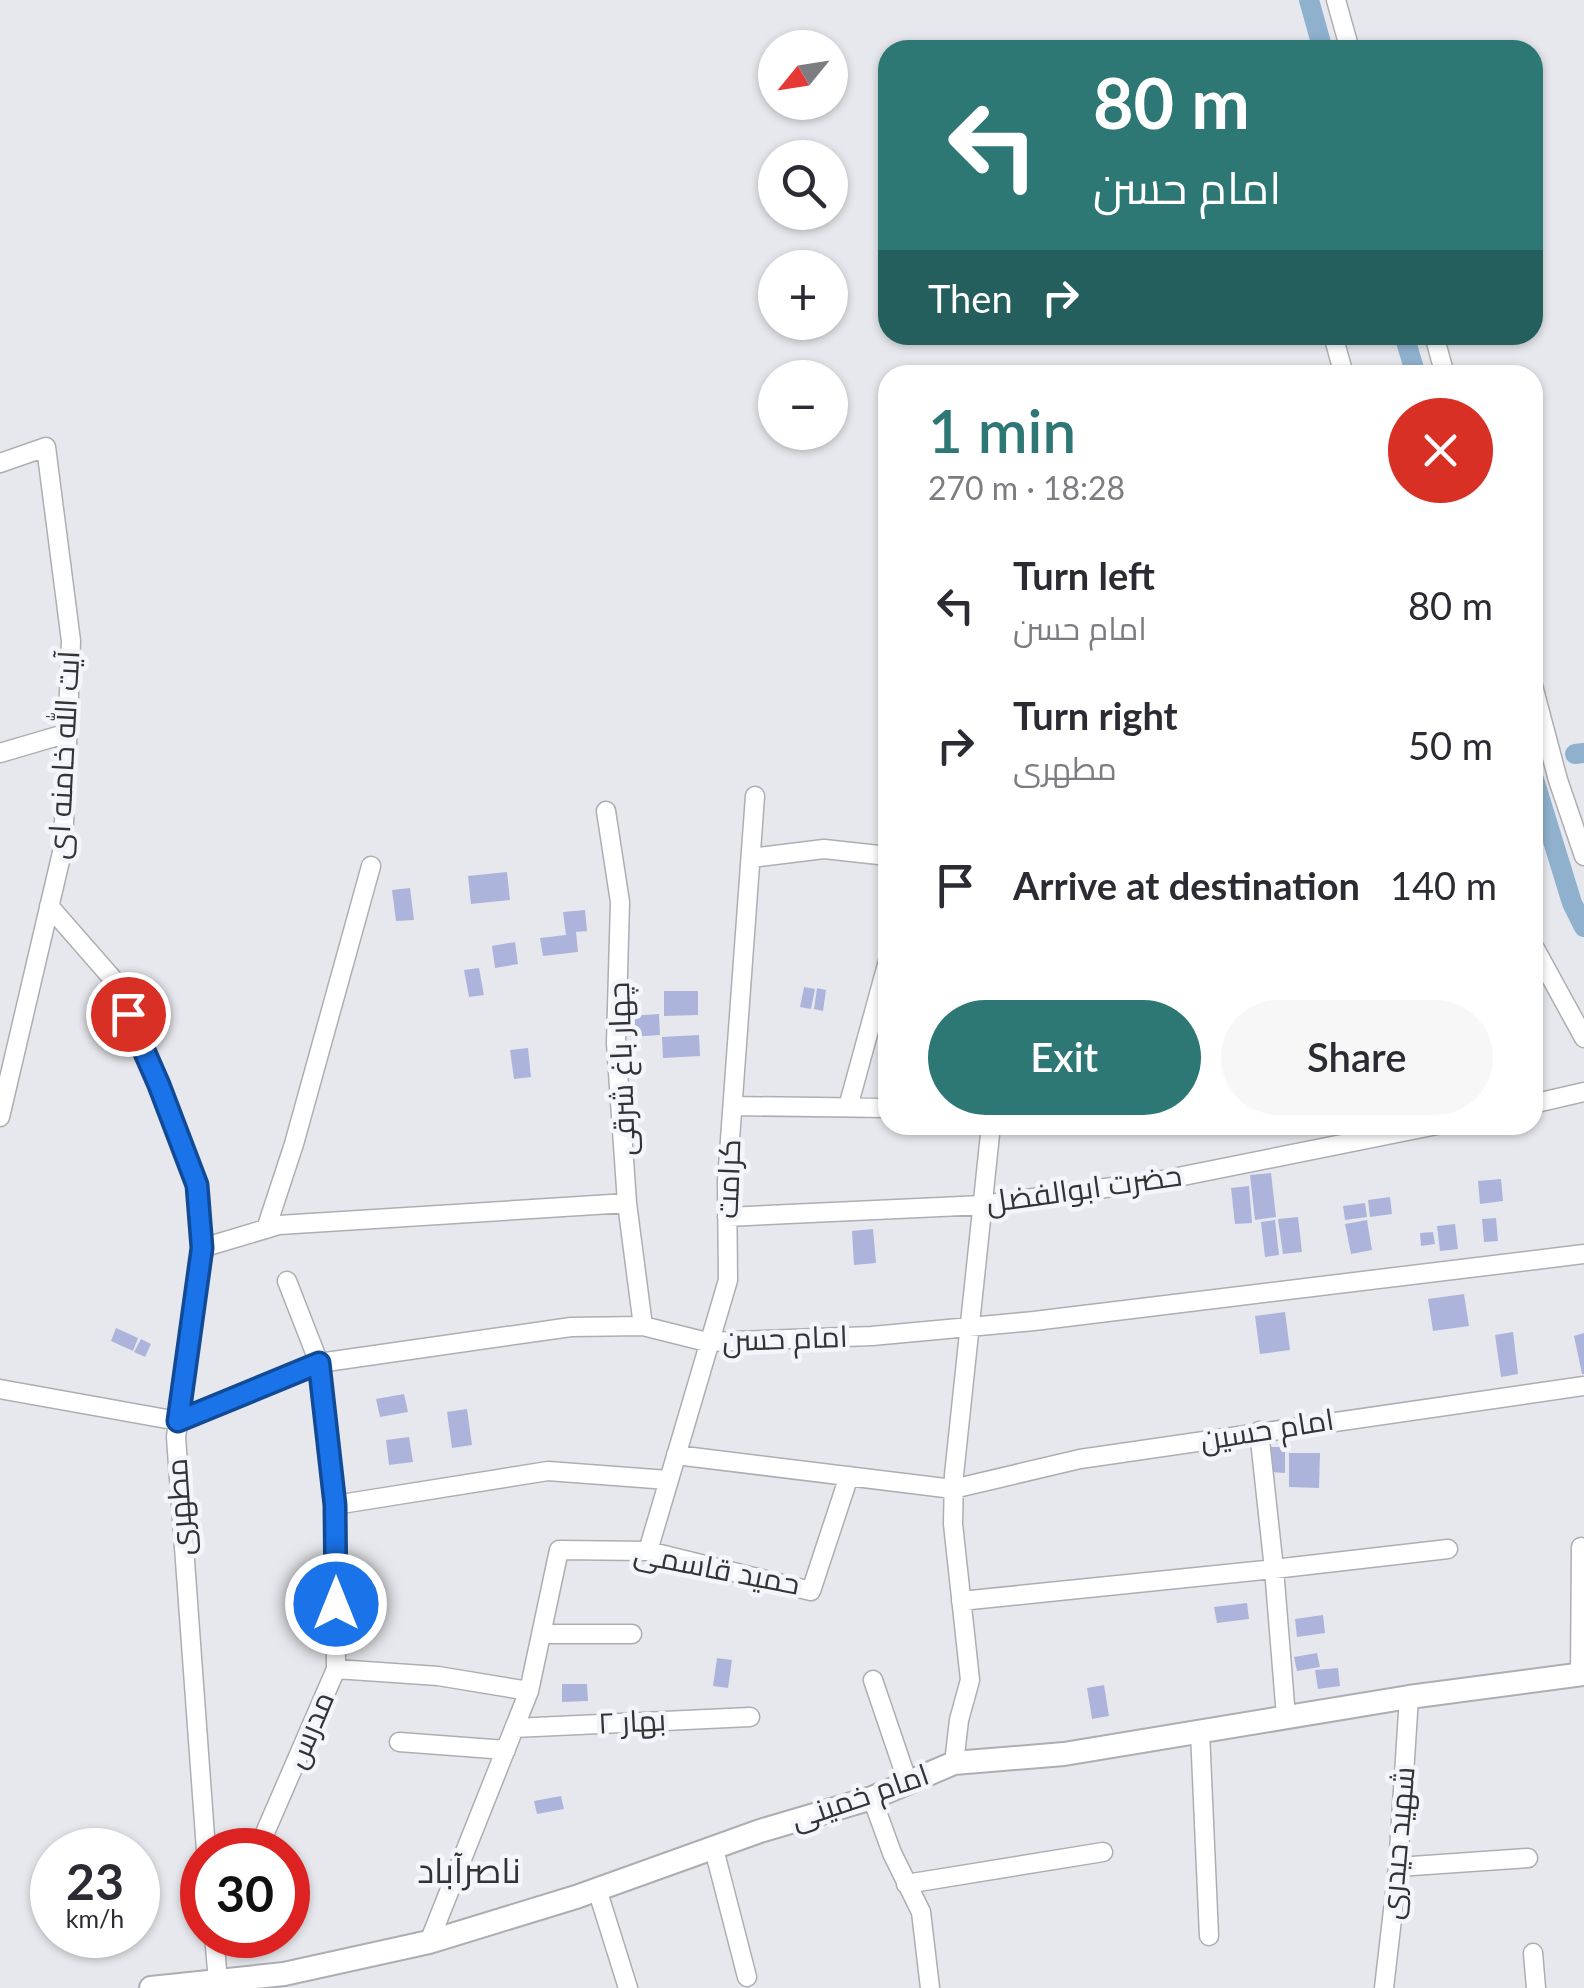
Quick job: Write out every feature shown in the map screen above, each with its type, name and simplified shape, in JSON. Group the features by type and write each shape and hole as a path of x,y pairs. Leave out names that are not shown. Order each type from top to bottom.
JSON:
{"street":[{"path":"1336,0 1347,40"},
{"name":"آیت الله خامنه ای","path":"0,463 46,447 71,641 64,848 0,1117"},
{"path":"1543,723 1584,856"},
{"path":"0,753 68,734"},
{"name":"کرامت","path":"648,1552 728,1280 732,1106 755,796"},
{"name":"چهار باغ شرقی","path":"606,811 620,902 616,1043 642,1326"},
{"path":"751,858 824,849 878,855"},
{"path":"266,1230 294,1144 370,866"},
{"name":"مطهری","path":"49,906 112,978 197,1185 202,1248 176,1438 204,1828"},
{"path":"1543,964 1584,1038"},
{"path":"848,1108 878,998"},
{"path":"1543,1101 1584,1092"},
{"path":"732,1106 878,1108"},
{"path":"954,1763 959,1720 970,1680 953,1524 954,1490 990,1135"},
{"name":"حضرت ابوالفضل","path":"727,1217 983,1205 1163,1180 1386,1135"},
{"path":"202,1248 279,1225 628,1203"},
{"name":"امام حسن","path":"178,1421 319,1363 572,1327 642,1326 707,1342 872,1336 1584,1254"},
{"name":"مدرس","path":"267,1828 336,1669 335,1505 319,1363 286,1281"},
{"name":"امام حسین","path":"954,1490 1080,1459 1584,1386"},
{"path":"0,1389 178,1421"},
{"path":"1259,1431 1286,1718"},
{"path":"676,1455 954,1490"},
{"path":"335,1505 548,1471 668,1480"},
{"name":"حمید قاسمی","path":"429,1942 529,1691 544,1634 558,1550 648,1552 811,1591 849,1476"},
{"path":"1581,1547 1582,1674"},
{"path":"961,1601 1448,1549"},
{"path":"544,1634 632,1634"},
{"path":"336,1669 438,1676 529,1691"},
{"name":"امام خمینی","path":"151,1988 218,1981 286,1981 429,1942 760,1831 872,1798 954,1763 1064,1754 1582,1674"},
{"path":"873,1680 908,1783"},
{"name":"شهید حیدری","path":"1384,1988 1398,1867 1409,1698"},
{"name":"بهار ۲","path":"514,1728 750,1717"},
{"path":"1200,1732 1209,1936"},
{"path":"399,1742 506,1750"},
{"path":"872,1798 921,1912 930,1988"},
{"path":"714,1849 747,1977"},
{"path":"906,1884 1103,1852"},
{"path":"1398,1867 1528,1858"},
{"path":"598,1888 628,1988"},
{"path":"1533,1953 1536,1988"},
{"path":"216,1958 218,1981"}],"building":[{"path":"507,872 510,900 471,904 468,876"},
{"path":"410,888 414,920 396,921 392,890"},
{"path":"585,910 587,931 576,932 578,952 543,956 540,938 566,935 563,912"},
{"path":"515,942 518,964 495,968 492,946"},
{"path":"479,968 484,995 469,997 464,970"},
{"path":"804,987 815,989 811,1009 800,1007"},
{"path":"817,988 826,990 823,1011 814,1009"},
{"path":"664,991 698,991 698,1015 664,1016"},
{"path":"659,1014 660,1035 630,1037 629,1016"},
{"path":"699,1035 700,1056 663,1058 662,1037"},
{"path":"528,1048 531,1077 514,1079 510,1050"},
{"path":"1271,1173 1276,1217 1255,1220 1250,1175"},
{"path":"1501,1179 1503,1201 1480,1204 1478,1181"},
{"path":"1249,1186 1252,1223 1235,1224 1231,1188"},
{"path":"1390,1197 1392,1214 1370,1217 1368,1200"},
{"path":"1365,1203 1367,1217 1345,1220 1343,1206"},
{"path":"1298,1217 1302,1252 1283,1254 1278,1219"},
{"path":"1496,1218 1498,1241 1484,1242 1482,1219"},
{"path":"1275,1220 1279,1255 1265,1257 1261,1222"},
{"path":"1367,1220 1372,1250 1351,1254 1345,1224"},
{"path":"1455,1224 1458,1249 1440,1251 1437,1226"},
{"path":"873,1229 876,1263 854,1265 852,1231"},
{"path":"1433,1232 1435,1244 1421,1246 1420,1233"},
{"path":"1464,1294 1469,1326 1433,1331 1428,1299"},
{"path":"1285,1312 1290,1350 1260,1354 1255,1316"},
{"path":"116,1328 138,1338 133,1351 111,1341"},
{"path":"1513,1332 1518,1374 1501,1377 1495,1335"},
{"path":"1584,1333 1584,1374 1582,1374 1574,1336"},
{"path":"141,1339 151,1344 145,1357 134,1352"},
{"path":"404,1394 408,1412 380,1417 376,1399"},
{"path":"467,1409 472,1445 452,1448 447,1412"},
{"path":"409,1437 413,1462 389,1465 386,1440"},
{"path":"1268,1447 1285,1447 1285,1473 1268,1472"},
{"path":"1289,1453 1320,1453 1319,1488 1289,1487"},
{"path":"1247,1603 1249,1619 1217,1623 1214,1607"},
{"path":"1323,1615 1325,1633 1297,1637 1295,1619"},
{"path":"1317,1653 1320,1667 1297,1671 1294,1657"},
{"path":"717,1658 732,1660 728,1688 713,1686"},
{"path":"1338,1668 1340,1686 1318,1689 1315,1670"},
{"path":"562,1684 587,1684 588,1701 562,1702"},
{"path":"1104,1685 1109,1716 1092,1719 1087,1688"},
{"path":"561,1796 564,1809 537,1814 534,1801"}],"waterway":[{"path":"1309,0 1320,40"},
{"path":"1407,345 1413,365"},
{"path":"1575,754 1584,753"},
{"path":"1543,809 1572,903 1584,927"}],"district":[{"name":"ناصرآباد","path":"469,1871"}],"route":[{"path":"128,1014 197,1185 202,1248 178,1421 319,1363 335,1505 336,1604"}]}
